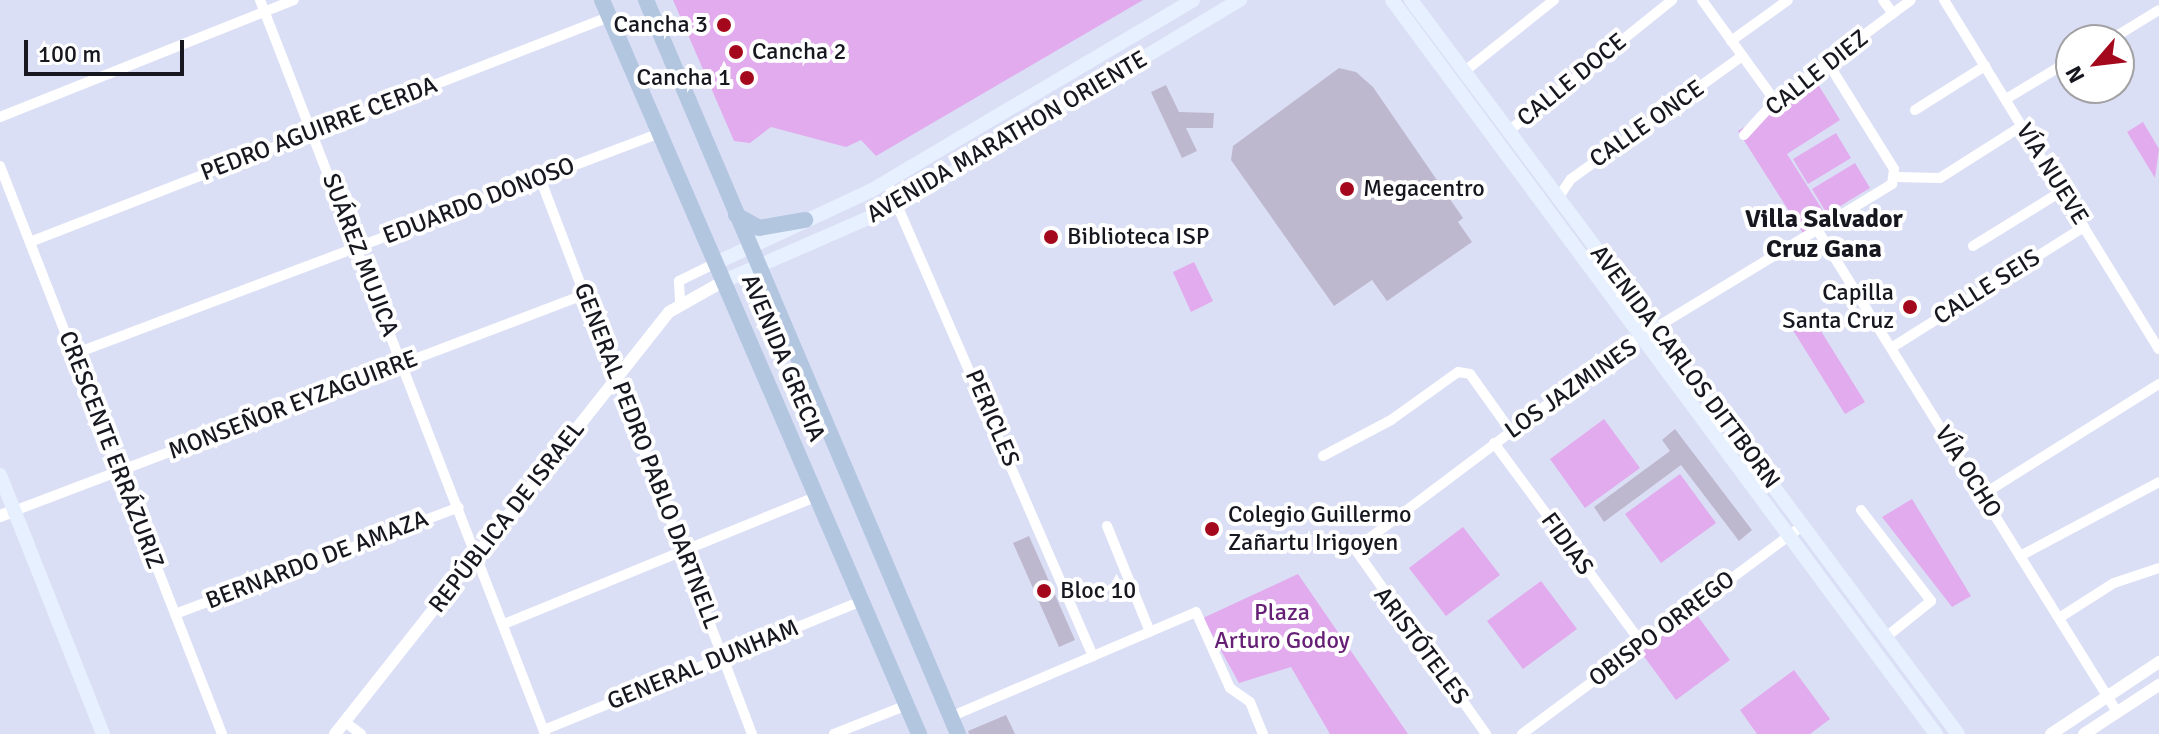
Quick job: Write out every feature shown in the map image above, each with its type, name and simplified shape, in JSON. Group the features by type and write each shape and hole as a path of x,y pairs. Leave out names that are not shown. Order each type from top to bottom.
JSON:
{"main road":[{"name":"AVENIDA GRECIA","path":"602,0 919,734"},
{"name":"AVENIDA GRECIA","path":"646,0 749,249 958,734"},
{"name":"AVENIDA MARATHON ORIENTE","path":"716,263 887,182 1193,0"},
{"name":"AVENIDA MARATHON ORIENTE","path":"724,281 900,204 1240,0"},
{"name":"AVENIDA CARLOS DITTBORN","path":"1392,0 1936,734"},
{"name":"AVENIDA CARLOS DITTBORN","path":"1416,2 1558,198 1958,734"},
{"path":"856,198 867,220"},
{"path":"736,215 759,228 805,220"},
{"path":"0,475 7,514 103,734"}],"street":[{"name":"SUÁREZ MUJICA","path":"260,0 544,732"},
{"path":"0,117 294,0"},
{"path":"1465,71 1554,0"},
{"name":"CALLE DOCE","path":"1510,130 1672,0"},
{"path":"1702,0 1775,101"},
{"path":"1731,41 1788,0"},
{"path":"1883,0 1893,14"},
{"name":"CALLE DIEZ","path":"1744,135 1775,101 1830,66 1911,0"},
{"name":"VÍA NUEVE","path":"1944,0 2159,349"},
{"path":"2135,25 2159,10"},
{"name":"PEDRO AGUIRRE CERDA","path":"30,242 609,17"},
{"name":"CALLE ONCE","path":"1558,198 1571,179 1742,56"},
{"path":"1830,66 1895,177 1940,178 2022,126"},
{"path":"1915,110 1985,66"},
{"path":"2006,99 2055,70"},
{"name":"EDUARDO DONOSO","path":"74,354 660,133"},
{"name":"CRESCENTE ERRÁZURIZ","path":"0,166 222,734"},
{"name":"LOS JAZMINES","path":"1356,558 1358,545 1510,430 1642,339 1818,231 1895,177"},
{"name":"GENERAL PEDRO PABLO DARTNELL","path":"540,178 752,734"},
{"name":"PERICLES","path":"887,182 900,204 1093,656"},
{"path":"1973,246 2062,191"},
{"name":"CALLE SEIS","path":"1891,348 2084,227"},
{"name":"VÍA OCHO","path":"1818,231 2117,712"},
{"name":"REPÚBLICA DE ISRAEL","path":"680,301 679,281 716,263"},
{"name":"REPÚBLICA DE ISRAEL","path":"335,734 680,301 724,281"},
{"name":"MONSEÑOR EYZAGUIRRE","path":"7,514 586,294"},
{"path":"1323,456 1391,420 1458,372 1470,374 1510,430"},
{"path":"1982,495 2159,384"},
{"name":"FIDIAS","path":"1494,443 1642,644"},
{"path":"2020,556 2159,482"},
{"path":"504,624 817,496"},
{"name":"BERNARDO DE AMAZA","path":"175,614 459,507"},
{"path":"1861,510 1931,601 1886,637"},
{"name":"OBISPO ORREGO","path":"1522,734 1803,525"},
{"path":"1107,526 1150,632"},
{"name":"ARISTÓTELES","path":"1356,558 1486,734"},
{"path":"2059,618 2114,583 2159,568"},
{"name":"GENERAL DUNHAM","path":"544,732 862,601"},
{"path":"950,717 1196,612 1230,688 1250,702 1263,734"},
{"path":"2051,734 2159,662"},
{"path":"2084,734 2159,685"},
{"path":"834,734 907,705"},
{"path":"345,722 361,734"}],"green space":[{"path":"673,0 1143,0 876,156 861,140 846,147 771,127 750,143 734,141"},
{"path":"1816,81 1840,120 1787,154 1827,217 1803,233 1738,131"},
{"path":"2143,122 2159,149 2155,178 2127,132"},
{"path":"1836,133 1851,158 1808,184 1793,159"},
{"path":"1855,163 1870,188 1827,214 1812,189"},
{"path":"1194,262 1213,301 1191,312 1173,272"},
{"path":"1811,315 1865,402 1845,414 1791,327"},
{"path":"1604,419 1640,468 1585,508 1550,459"},
{"path":"1680,474 1716,523 1661,563 1625,514"},
{"path":"1912,499 1971,596 1952,607 1882,517"},
{"path":"1463,527 1500,575 1446,616 1409,568"},
{"name":"Plaza Arturo Godoy","path":"1298,574 1408,734 1330,734 1291,667 1239,683 1203,618"},
{"path":"1541,581 1577,629 1523,669 1487,621"},
{"path":"1694,611 1730,660 1676,700 1640,651"},
{"path":"1794,670 1830,719 1810,734 1757,734 1740,710"}],"building":[{"name":"Megacentro","path":"1339,68 1356,72 1373,87 1463,218 1458,222 1472,242 1387,301 1372,280 1334,306 1231,160 1233,146"},
{"path":"1166,85 1179,112 1214,113 1213,128 1186,128 1197,151 1182,158 1151,92"},
{"path":"1675,429 1752,530 1739,541 1681,465 1604,522 1594,507 1670,451 1662,440"},
{"name":"Bloc 10","path":"1029,536 1075,640 1059,647 1013,543"},
{"path":"1006,715 1015,734 969,734 968,731"}],"place":[{"name":"Cancha 3","path":"724,25"},
{"name":"Cancha 2","path":"736,52"},
{"name":"Cancha 1","path":"747,78"},
{"name":"Megacentro","path":"1347,189"},
{"name":"Biblioteca ISP","path":"1051,237"},
{"name":"Capilla Santa Cruz","path":"1910,307"},
{"name":"Colegio Guillermo Zañartu Irigoyen","path":"1212,529"},
{"name":"Bloc 10","path":"1044,591"}],"district":[{"name":"Villa Salvador Cruz Gana","path":"1824,235"}]}
